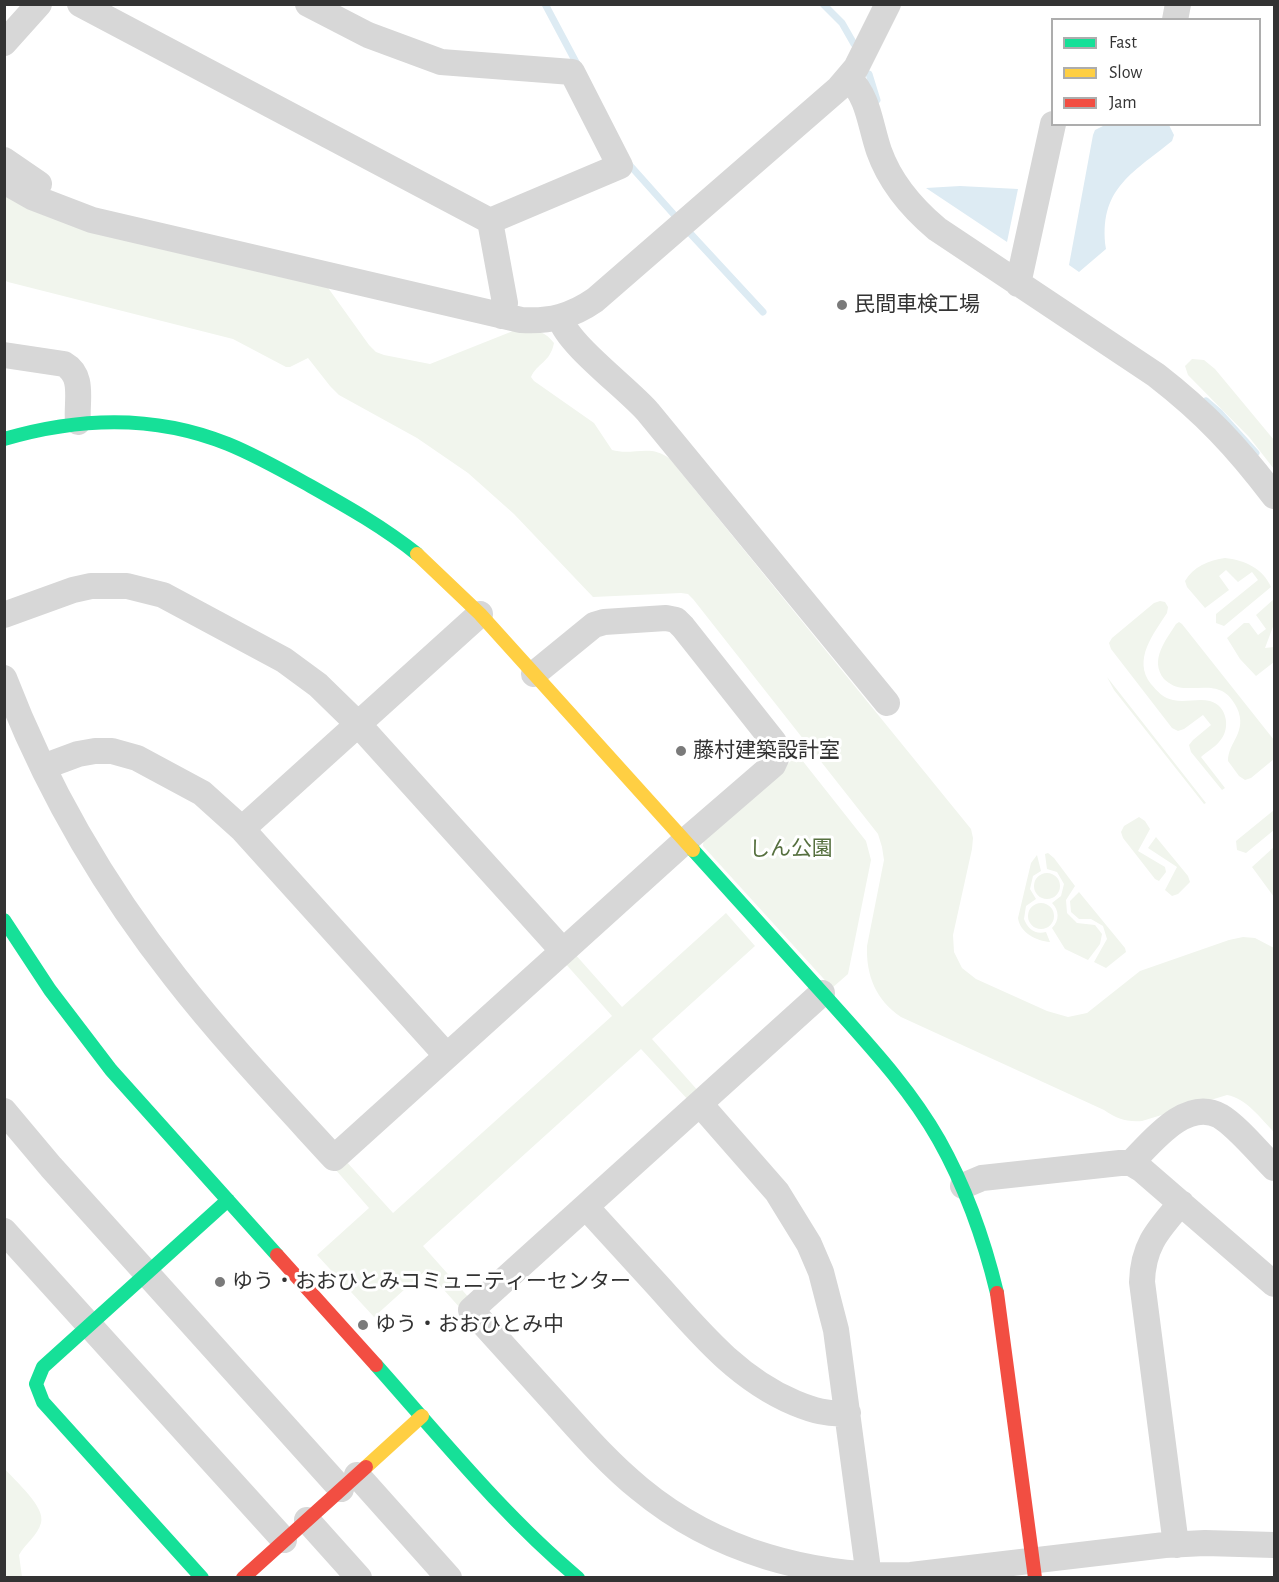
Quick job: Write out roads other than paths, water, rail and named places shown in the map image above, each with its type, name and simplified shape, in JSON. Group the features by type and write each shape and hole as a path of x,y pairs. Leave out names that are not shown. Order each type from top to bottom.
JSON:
{"street":[{"path":"4,43 39,4"},
{"path":"80,4 490,221"},
{"path":"308,4 368,35 441,62 572,72 620,166 490,221"},
{"path":"4,181 32,197 92,220 502,316 537,321 560,318 582,309 595,300 849,78 888,4"},
{"path":"849,78 861,93 879,152 888,170 909,202 937,230 1156,375 1212,422 1275,496"},
{"path":"1018,284 1053,126"},
{"path":"4,160 59,197 56,206"},
{"path":"490,221 505,303 502,316"},
{"path":"560,318 563,328 572,339 628,390 648,412 887,704"},
{"path":"4,355 64,364 71,369 76,375 78,384 76,407 78,422"},
{"path":"4,439 49,426 128,420 161,424 226,443 346,505 389,532 429,564 480,614 906,1089 943,1145 963,1186 983,1237 999,1303 1034,1569"},
{"path":"4,615 73,590 91,586 127,586 145,589 182,604 284,660 318,685 358,724 563,951"},
{"path":"242,829 480,614"},
{"path":"4,678 43,767 87,850 156,953 222,1034 334,1158 685,841 773,765 778,754 774,742 684,627 676,620 666,618 594,624 534,674"},
{"path":"43,767 78,754 112,751 130,755 202,793 242,829 447,1056"},
{"path":"4,920 50,990 90,1044 141,1105 529,1534 578,1578"},
{"path":"822,993 471,1310 606,1458 642,1491 681,1518 717,1537 769,1558 816,1570 867,1575 911,1575 1034,1569 1176,1545 1205,1543 1275,1545"},
{"path":"700,1104 777,1192 809,1244 820,1272 834,1320 848,1413 867,1575"},
{"path":"4,1111 147,1274 349,1482 449,1578"},
{"path":"1131,1163 1172,1123 1200,1112 1210,1112 1226,1121 1275,1168"},
{"path":"963,1186 982,1178 1131,1163 1141,1169 1275,1284"},
{"path":"202,1578 43,1402 36,1391 36,1377 43,1367 228,1200"},
{"path":"1176,1545 1142,1282 1142,1264 1157,1230 1181,1203"},
{"path":"586,1207 716,1350 743,1374 774,1393 808,1408 834,1415 848,1413"},
{"path":"4,1231 284,1540"},
{"path":"243,1578 422,1416"},
{"path":"307,1520 359,1578"}],"waterway":[{"path":"545,4 578,66"},
{"path":"823,4 842,23 854,44"},
{"path":"869,74 877,100"},
{"path":"627,162 677,218"},
{"path":"688,231 763,312"},
{"path":"1206,401 1256,453"}],"place":[{"name":"民間車検工場","path":"842,305"},
{"name":"藤村建築設計室","path":"681,751"},
{"name":"ゆう・おおひとみコミュニティーセンター","path":"220,1282"},
{"name":"ゆう・おおひとみ中","path":"363,1325"}],"park label":[{"name":"しん公園","path":"791,849"}]}
